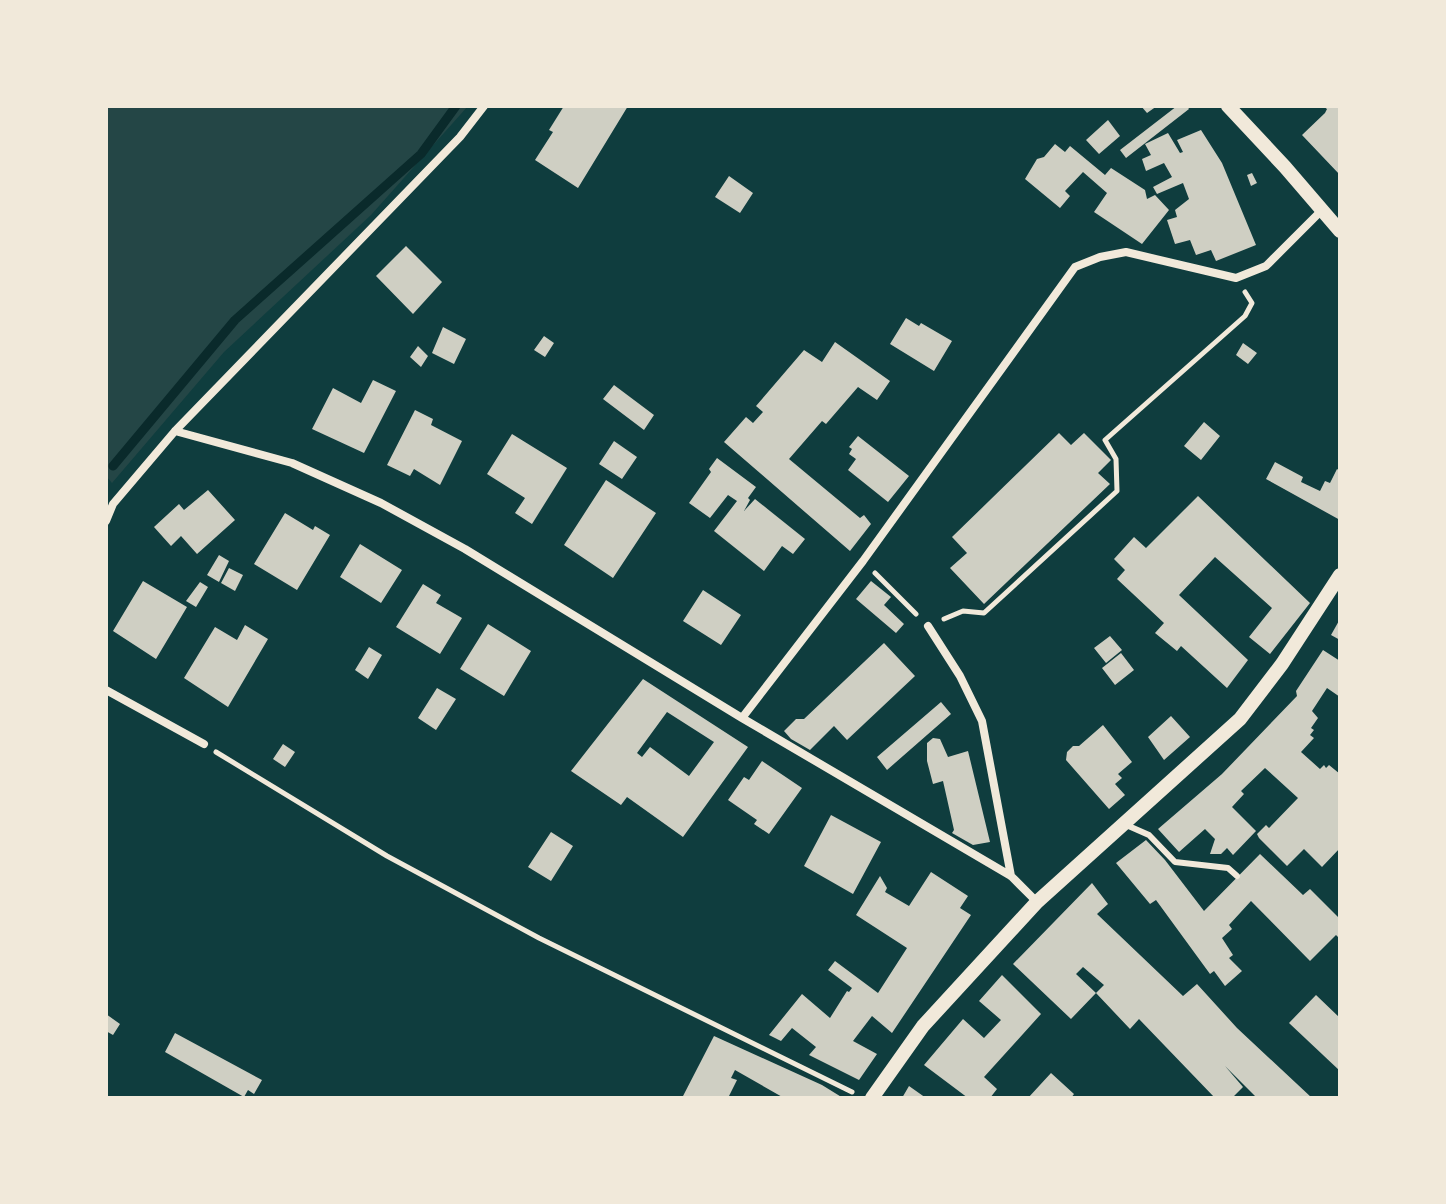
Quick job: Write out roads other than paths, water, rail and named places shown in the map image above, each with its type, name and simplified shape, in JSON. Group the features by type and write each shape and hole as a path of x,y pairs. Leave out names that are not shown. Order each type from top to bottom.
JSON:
{"street":[{"path":"106,521 109,500 460,137 484,106"},
{"path":"1228,106 1340,231"},
{"path":"742,718 863,561 1075,267 1100,257 1126,252 1236,278 1266,266 1322,210"},
{"path":"175,431 292,463 381,503 465,549 742,718 1011,876 1037,902"},
{"path":"872,1098 923,1026 1037,902 1240,719 1282,664 1340,575"},
{"path":"928,626 960,676 982,721 1011,876"},
{"path":"106,690 204,744"}],"lane":[{"path":"1124,824 1149,835 1175,862 1228,868 1237,876"}],"waterway":[{"path":"113,466 235,320 421,154 456,106"}]}
